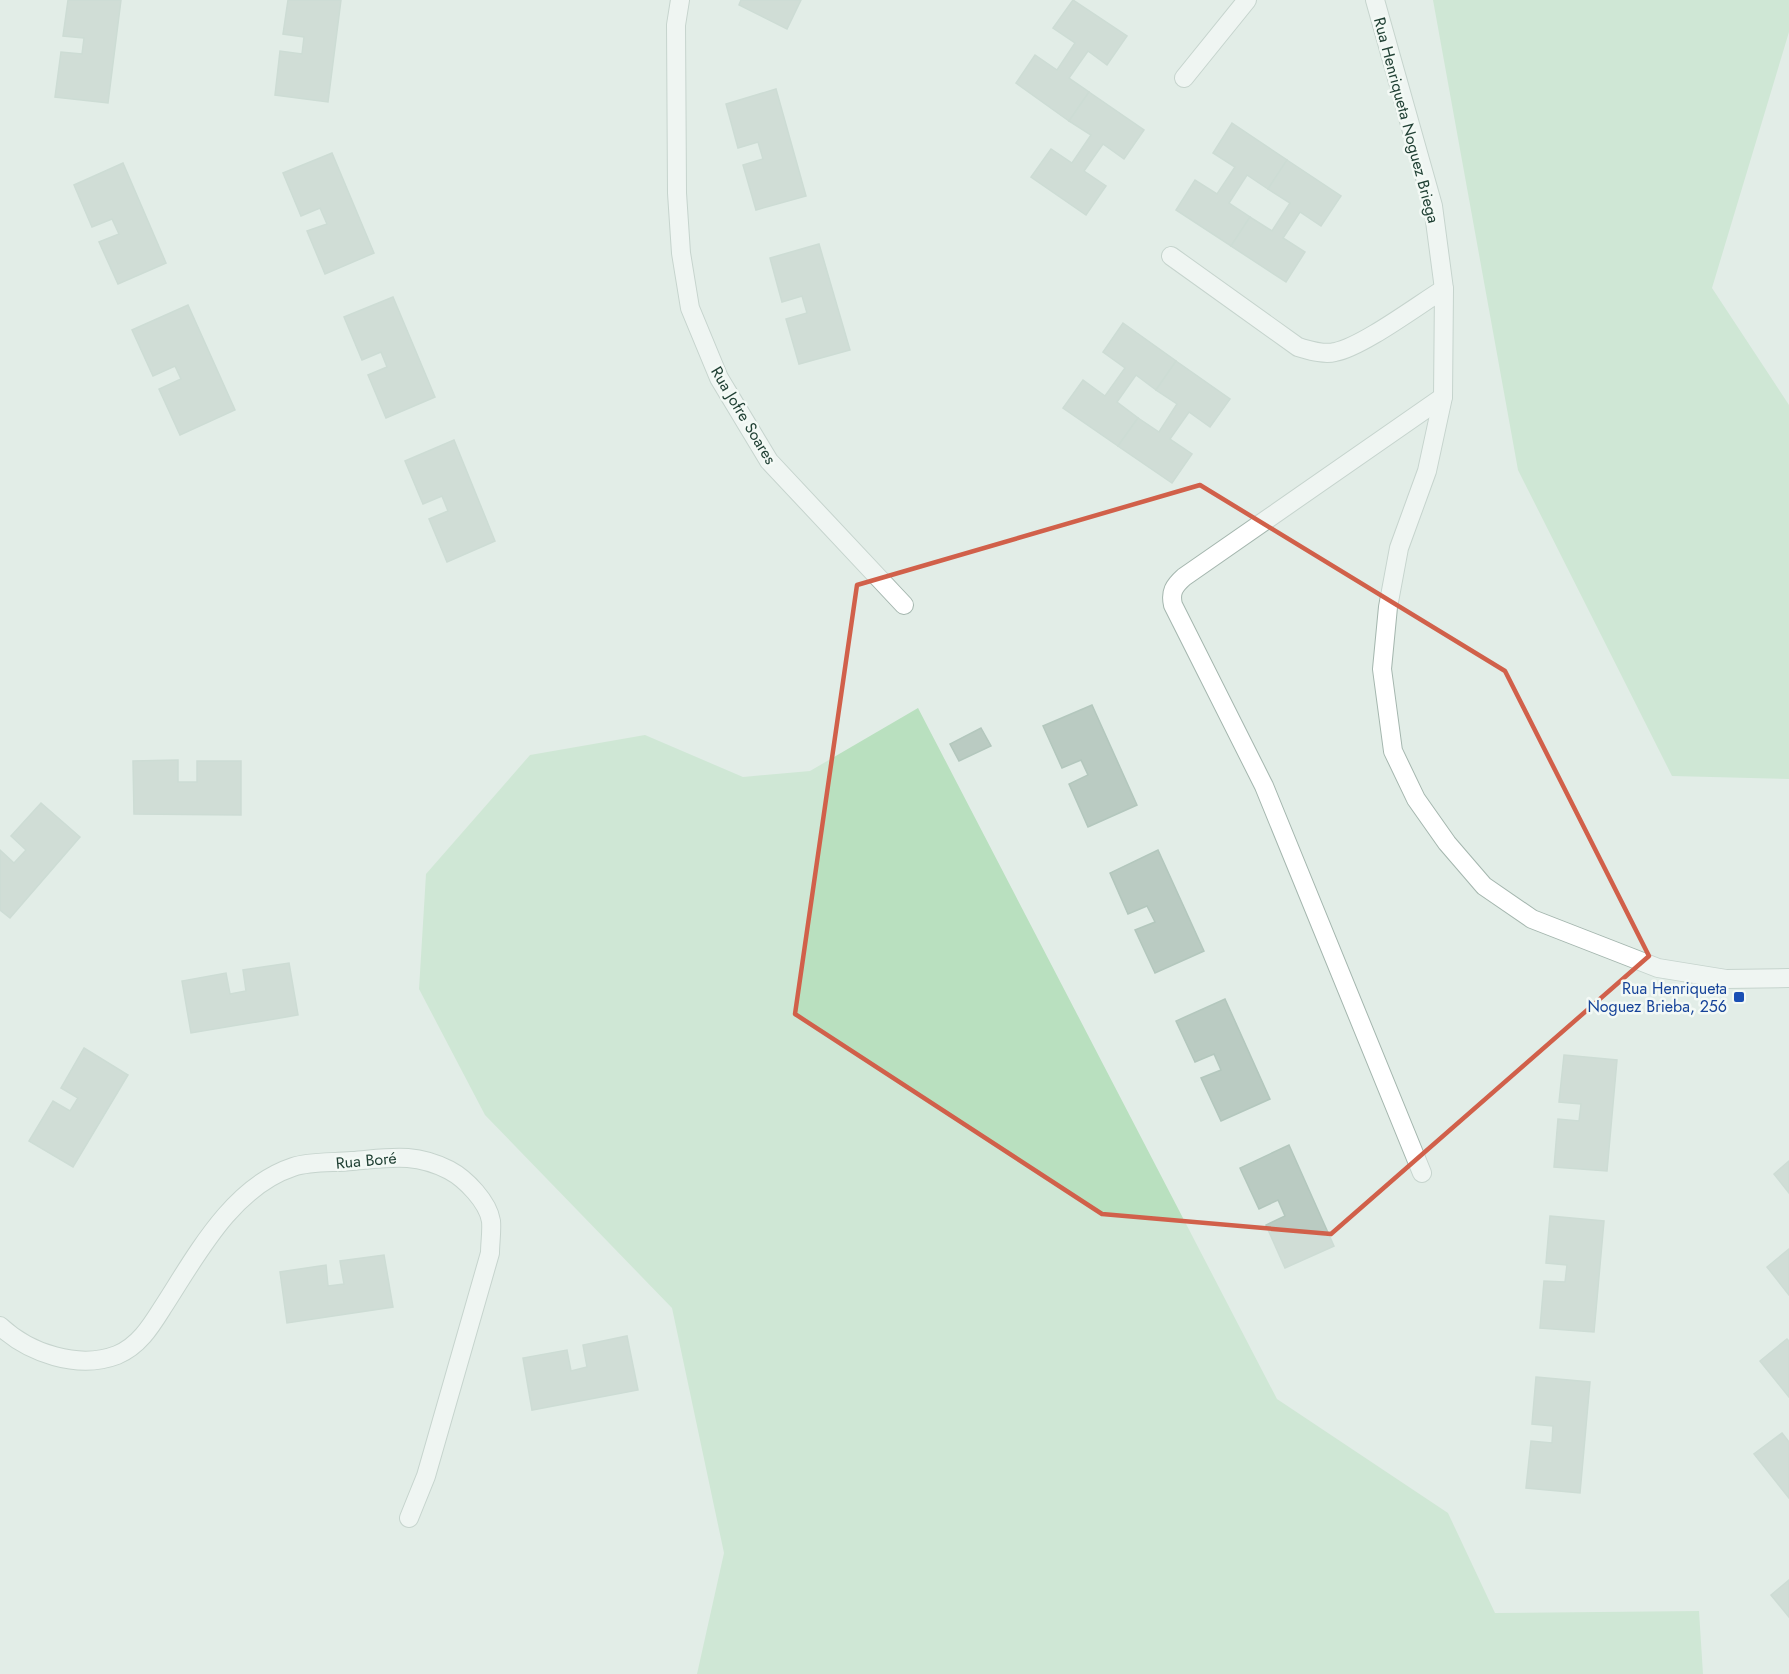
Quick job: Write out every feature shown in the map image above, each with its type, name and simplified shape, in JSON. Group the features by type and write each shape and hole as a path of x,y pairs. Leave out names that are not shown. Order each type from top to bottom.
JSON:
{"street":[{"name":"Rua Jofre Soares","path":"680,0 676,25 677,193 681,253 690,308 719,378 769,461 904,605"},
{"path":"1184,78 1247,0"},
{"name":"Rua Henriqueta Noguez Briega","path":"1375,0 1433,206 1444,289 1443,397 1427,471 1399,548 1388,607 1382,669 1393,752 1416,799 1447,843 1484,886 1532,919 1658,968 1726,979 1789,978"},
{"path":"1171,256 1298,346 1316,351 1333,353 1351,346 1444,289"},
{"path":"1422,1173 1264,786 1170,596 1173,588 1184,577 1443,397"},
{"name":"Rua Boré","path":"0,1326 15,1340 57,1357 98,1360 118,1355 145,1334 219,1223 247,1195 271,1177 295,1166 407,1156 432,1161 459,1176 479,1198 491,1220 490,1253 426,1476 409,1518"}],"highlighted area":[{"path":"1200,485 1505,671 1649,956 1331,1234 1102,1214 795,1014 857,585"}],"green space":[{"path":"1433,0 1789,0 1789,32 1712,288 1789,405 1789,779 1672,776 1518,470"},
{"path":"918,708 1277,1399 1448,1513 1495,1613 1699,1611 1703,1674 697,1674 724,1553 672,1308 485,1115 419,989 426,874 530,755 645,735 743,777 810,771"}],"building":[{"path":"68,0 121,0 108,103 55,97 61,52 82,54 84,38 63,36"},
{"path":"288,0 341,0 328,102 275,95 280,51 302,54 304,37 283,34"},
{"path":"741,0 801,0 787,29 739,5"},
{"path":"1073,0 1127,36 1107,65 1088,51 1069,78 1089,92 1069,121 1016,83 1035,55 1057,70 1075,43 1053,28"},
{"path":"776,89 806,196 756,210 743,165 763,159 758,142 738,148 726,104"},
{"path":"1089,92 1144,130 1124,159 1103,144 1084,171 1106,186 1086,215 1031,177 1051,149 1072,163 1091,135 1069,121"},
{"path":"1232,123 1287,160 1268,189 1247,175 1229,203 1250,217 1231,246 1176,210 1195,180 1217,194 1235,167 1213,153"},
{"path":"332,153 374,253 325,274 307,231 327,224 320,208 301,216 283,173"},
{"path":"1287,160 1341,196 1321,226 1300,212 1283,238 1305,252 1286,282 1231,246 1250,217 1272,231 1290,203 1268,189"},
{"path":"123,163 166,263 118,284 99,242 119,234 112,219 92,227 74,185"},
{"path":"819,244 850,350 799,364 786,319 807,313 802,296 782,302 770,258"},
{"path":"393,297 435,397 386,418 368,375 387,367 381,352 362,360 344,317"},
{"path":"188,305 235,410 180,435 159,389 181,379 175,366 153,376 132,330"},
{"path":"1123,323 1176,361 1156,390 1136,375 1117,402 1138,418 1118,446 1063,408 1083,380 1105,396 1125,368 1103,352"},
{"path":"1176,361 1230,399 1210,427 1189,412 1170,439 1192,454 1172,483 1118,446 1138,418 1159,432 1177,404 1156,390"},
{"path":"454,440 495,541 447,562 429,519 448,511 442,496 423,504 405,461"},
{"path":"1092,705 1137,805 1088,827 1069,784 1088,775 1081,760 1062,768 1043,726"},
{"path":"981,728 991,746 959,761 950,744"},
{"path":"178,760 178,782 197,782 197,761 241,761 241,815 134,814 133,761"},
{"path":"41,803 80,837 10,918 0,910 0,850 14,863 26,850 11,836"},
{"path":"1158,850 1204,951 1155,973 1135,930 1155,922 1147,906 1128,914 1110,873"},
{"path":"289,963 298,1015 191,1033 182,981 226,973 230,994 246,991 243,970"},
{"path":"1225,999 1270,1099 1221,1121 1201,1078 1221,1070 1214,1054 1195,1062 1176,1021"},
{"path":"84,1048 128,1075 73,1167 29,1141 53,1101 70,1111 78,1098 61,1088"},
{"path":"1564,1055 1617,1060 1607,1171 1554,1167 1558,1119 1579,1121 1581,1104 1559,1102"},
{"path":"1289,1145 1334,1246 1285,1268 1266,1225 1285,1216 1278,1200 1259,1209 1240,1168"},
{"path":"1789,1161 1789,1193 1774,1174"},
{"path":"1550,1216 1604,1221 1594,1332 1540,1328 1544,1281 1565,1282 1567,1265 1546,1263"},
{"path":"1789,1249 1789,1295 1767,1267"},
{"path":"384,1255 393,1307 287,1323 280,1272 326,1265 328,1286 344,1284 340,1261"},
{"path":"627,1336 638,1390 532,1410 523,1358 567,1350 571,1371 587,1367 583,1345"},
{"path":"1787,1339 1789,1341 1789,1397 1760,1361"},
{"path":"1536,1377 1590,1382 1580,1493 1526,1488 1531,1441 1552,1443 1553,1426 1532,1424"},
{"path":"1782,1433 1789,1442 1789,1498 1754,1454"},
{"path":"1789,1580 1789,1617 1771,1595"}],"place":[{"name":"Rua Henriqueta Noguez Brieba, 256","path":"1739,997"}]}
